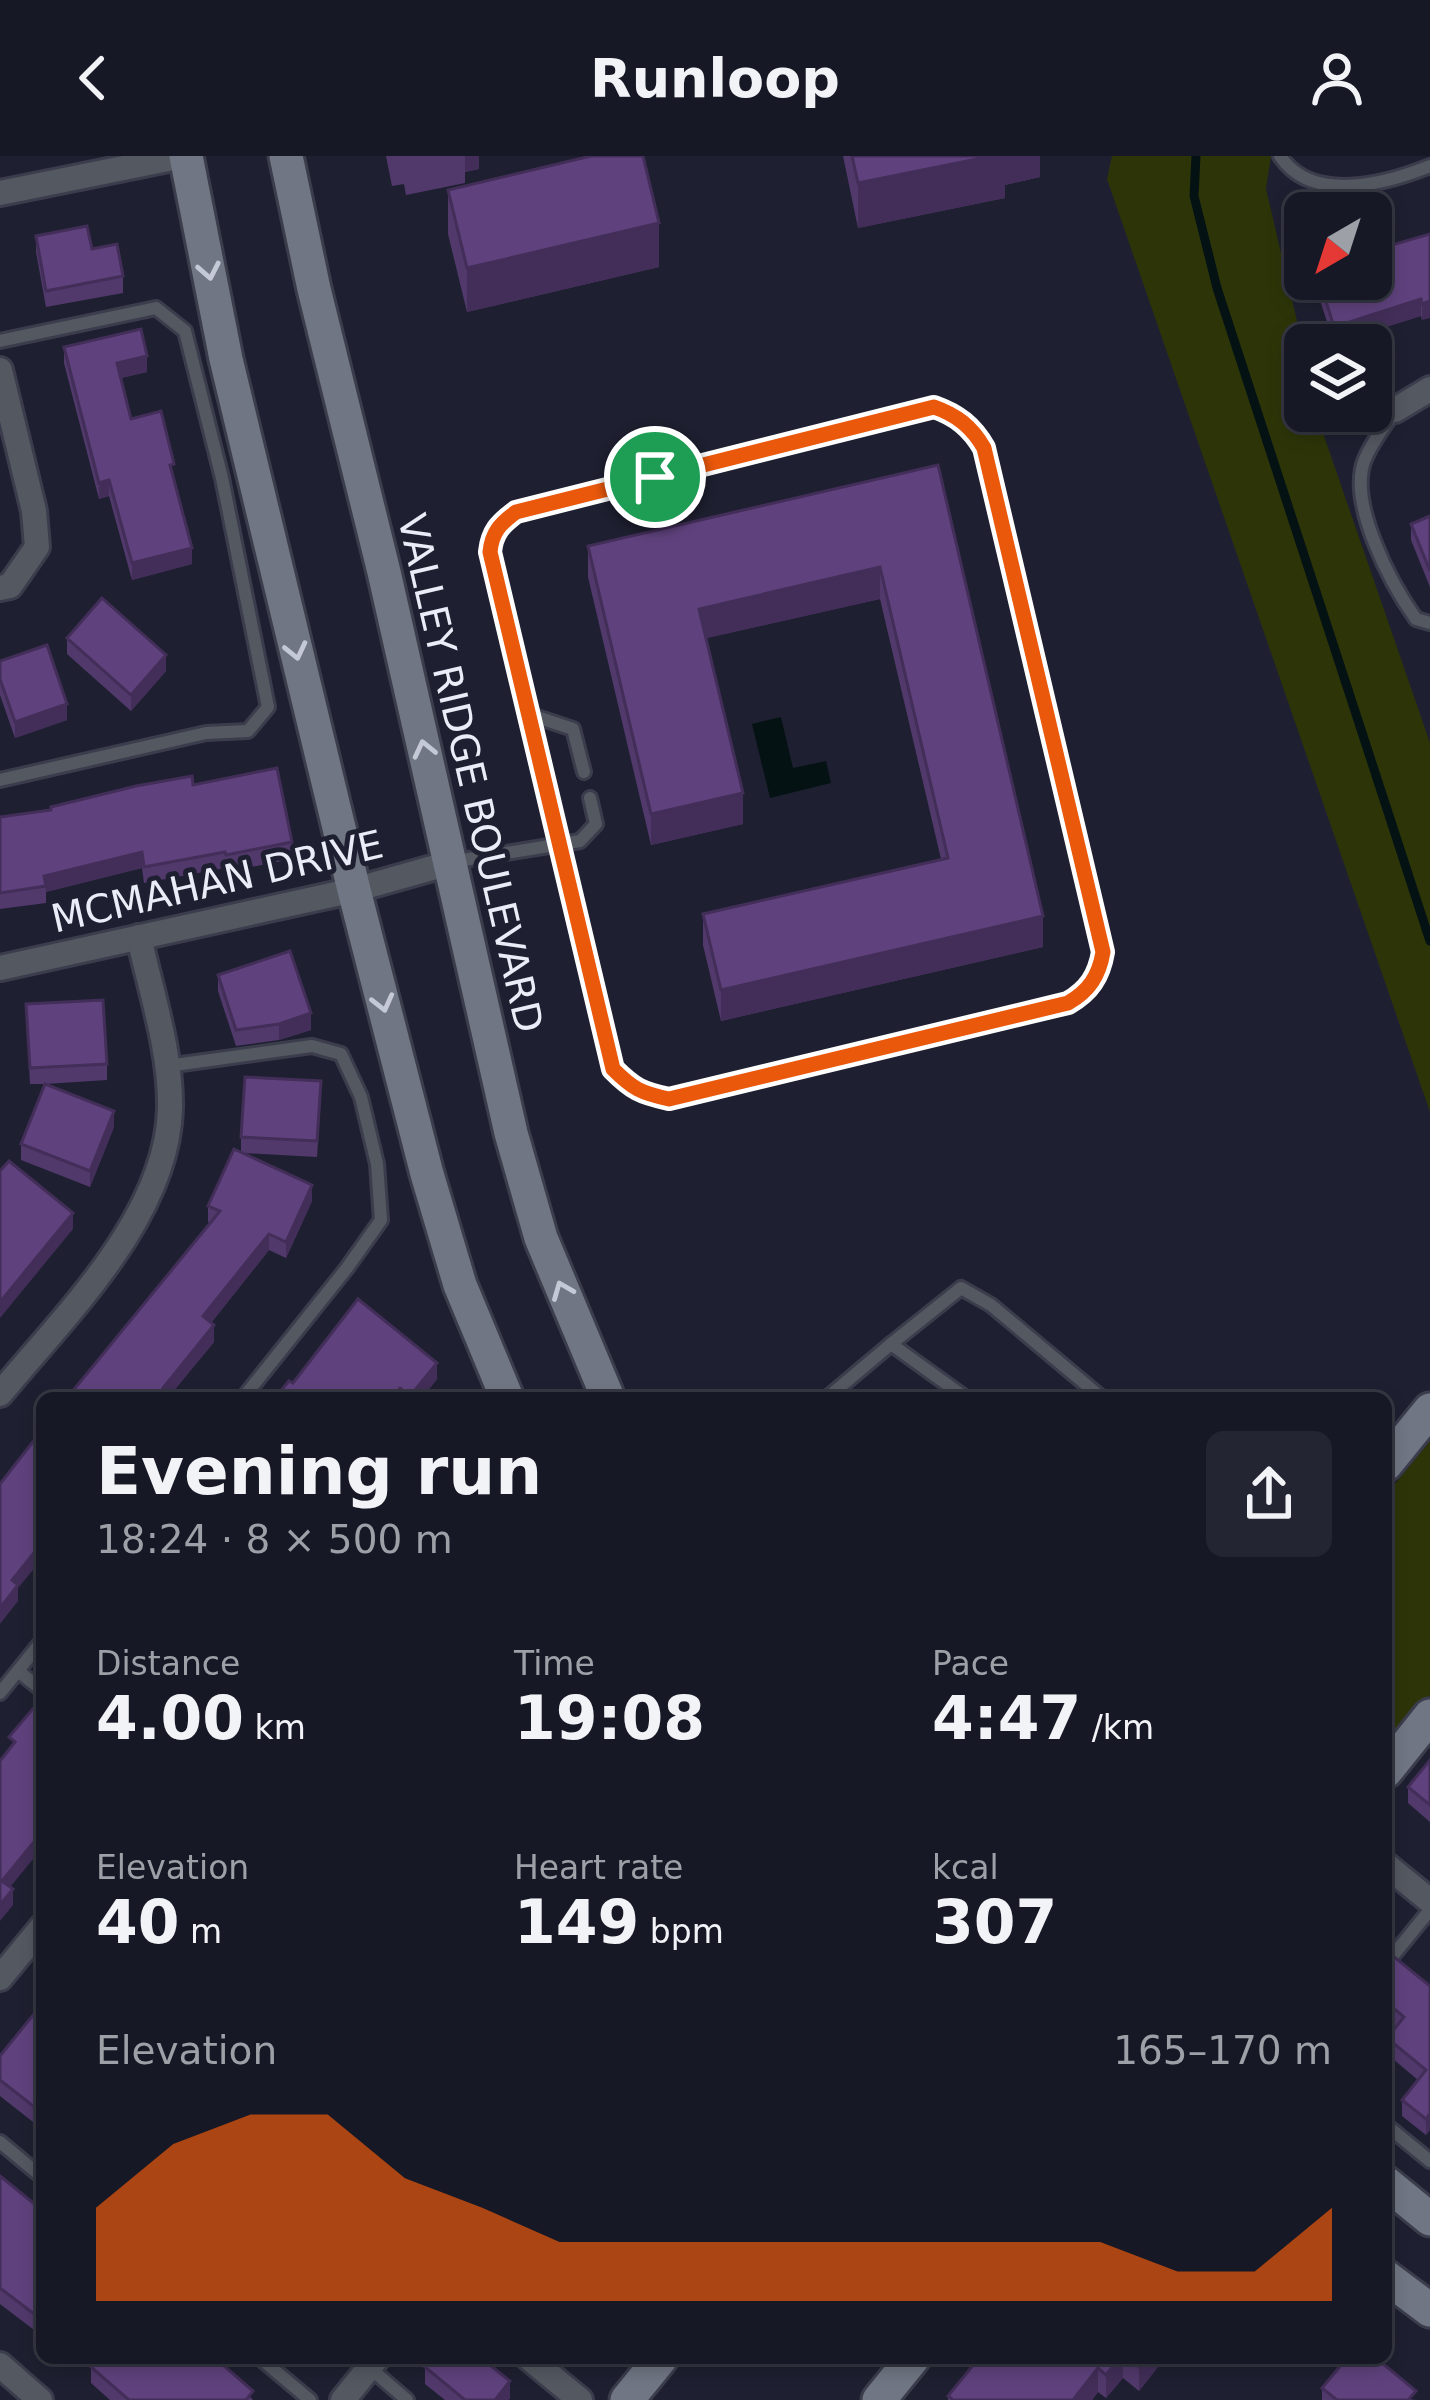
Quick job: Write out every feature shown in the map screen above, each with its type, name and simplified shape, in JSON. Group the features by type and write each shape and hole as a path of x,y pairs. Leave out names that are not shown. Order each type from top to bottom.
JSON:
{"main road":[{"path":"185,156 226,359 354,890 442,1230 505,1392"},
{"name":"VALLEY RIDGE BOULEVARD","path":"286,156 511,1132 541,1238 605,1392"},
{"path":"1392,1457 1430,1410"},
{"path":"1392,1764 1430,1716"},
{"path":"1392,2188 1430,2219"},
{"path":"1392,2282 1430,2310"},
{"path":"627,2400 656,2364"},
{"path":"879,2400 908,2364"}],"street":[{"path":"0,193 185,156"},
{"path":"0,588 10,586 37,547 34,512 1,376"},
{"path":"1395,410 1430,389"},
{"name":"MCMAHAN DRIVE","path":"0,968 354,890 450,862"},
{"path":"0,1394 116,1253 146,1202 161,1155 170,1112 167,1066 139,937"},
{"path":"1392,1871 1430,1906"},
{"path":"0,1978 36,1942"},
{"path":"343,2400 372,2364"},
{"path":"536,2364 580,2400"},
{"path":"0,2366 40,2400"}],"lane":[{"path":"1280,156 1296,175 1314,184 1370,183 1430,166"},
{"path":"0,341 156,308 185,331 222,478 268,706 248,731 206,733 0,780"},
{"path":"934,407 945,411 967,425 984,448 1103,952 1101,964 1089,987 1068,1003 669,1099 644,1094 613,1069 528,714 490,552 499,526 516,512 934,407"},
{"path":"1395,410 1364,462 1361,488 1380,554 1401,598 1416,619 1430,622"},
{"path":"528,714 573,729 584,772"},
{"path":"450,862 580,841 596,824 590,799"},
{"path":"167,1066 312,1046 341,1054 361,1097 377,1164 380,1220 248,1392"},
{"path":"834,1392 962,1288 991,1305 1095,1392"},
{"path":"891,1344 958,1392"},
{"path":"0,1693 36,1648"},
{"path":"18,1671 36,1685"},
{"path":"1392,1956 1430,1906"},
{"path":"1392,2130 1430,2161"},
{"path":"0,2142 36,2172"},
{"path":"267,2364 310,2400"},
{"path":"374,2364 407,2400"}],"green space":[{"path":"1112,156 1271,156 1266,189 1284,266 1284,300 1292,300 1298,324 1284,324 1284,432 1323,432 1430,743 1430,1112 1107,179"},
{"path":"1430,1441 1430,1695 1392,1742 1392,1488"}],"shaded area":[{"path":"781,717 793,768 826,761 831,783 770,798 752,724"}],"building":[{"path":"591,156 643,156 659,223 467,268 448,190"},
{"path":"852,156 992,156 858,183"},
{"path":"87,226 92,249 117,244 123,276 46,291 36,236"},
{"path":"1430,234 1430,301 1422,304 1421,299 1333,324 1326,300 1392,300 1392,245"},
{"path":"141,329 147,356 117,363 131,419 161,411 192,548 132,563 109,480 99,483 64,347"},
{"path":"938,465 1043,916 721,990 703,914 948,858 880,567 699,609 743,793 651,814 588,546"},
{"path":"1430,516 1430,571 1411,524"},
{"path":"102,598 166,655 131,695 67,638"},
{"path":"47,645 67,704 15,722 0,679 0,661"},
{"path":"277,768 292,842 144,867 142,852 44,876 46,886 0,893 0,817 51,810 192,776 193,785"},
{"path":"290,951 311,1013 279,1024 236,1030 218,975"},
{"path":"103,1000 107,1064 30,1068 26,1004"},
{"path":"245,1077 321,1081 317,1141 241,1137"},
{"path":"45,1084 114,1111 90,1171 21,1144"},
{"path":"234,1149 312,1185 286,1242 269,1234 203,1316 214,1325 163,1388 168,1392 72,1392 220,1211 208,1206"},
{"path":"9,1161 73,1213 0,1302 0,1171"},
{"path":"358,1299 437,1363 413,1392 400,1388 397,1392 280,1392 289,1381 293,1383"},
{"path":"36,1438 36,1550 12,1580 18,1585 0,1608 0,1484"},
{"path":"36,1705 36,1839 2,1881 13,1889 0,1905 0,1761 15,1742 9,1737"},
{"path":"1430,1760 1430,1805 1408,1787"},
{"path":"1392,1956 1430,1986 1430,2113 1426,2119 1402,2100 1426,2070 1392,2042 1392,2032 1404,2017 1392,2007"},
{"path":"36,2011 36,2108 0,2080 0,2056"},
{"path":"0,2176 36,2205 36,2315 0,2288"},
{"path":"222,2364 253,2391 246,2400 129,2400 91,2367"},
{"path":"489,2364 510,2381 495,2400 465,2400 425,2367"},
{"path":"974,2364 1115,2364 1106,2375 1098,2368 1073,2400 953,2400 948,2396"},
{"path":"1342,2364 1383,2364 1416,2391 1408,2400 1337,2400 1322,2388"}],"waterway":[{"path":"1196,156 1194,196 1217,288 1430,941"}],"route":[{"path":"934,407 956,417 977,436 984,448 1103,952 1096,976 1080,996 1068,1003 669,1099 633,1089 613,1069 490,552 499,526 516,512 655,477 934,407"}]}
